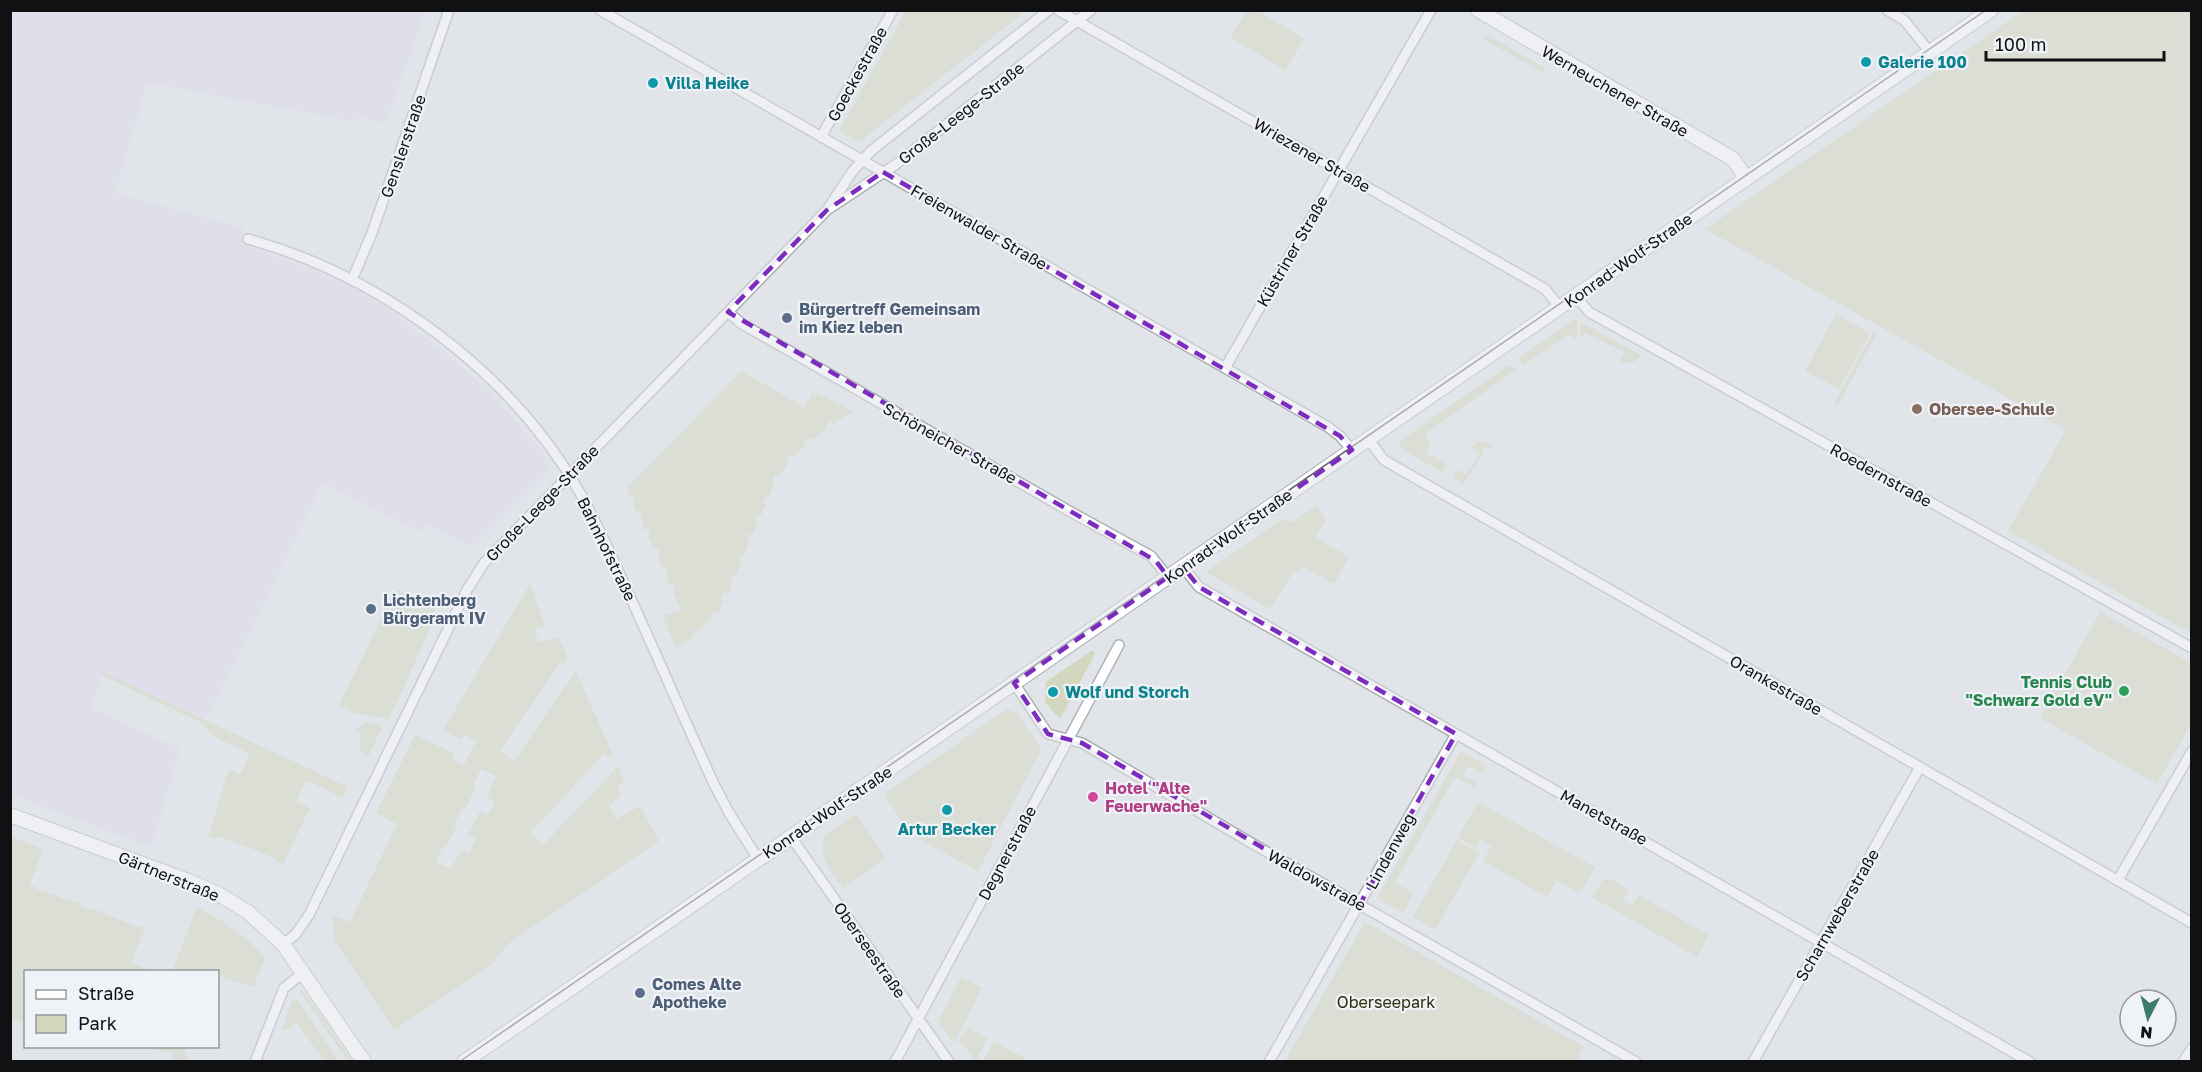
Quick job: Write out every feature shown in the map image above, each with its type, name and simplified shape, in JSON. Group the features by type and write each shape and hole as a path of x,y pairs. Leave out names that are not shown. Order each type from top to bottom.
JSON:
{"main road":[{"name":"Werneuchener Straße","path":"1478,10 1732,159 1746,178"},
{"name":"Konrad-Wolf-Straße","path":"464,1062 1991,10"},
{"name":"Gärtnerstraße","path":"10,816 186,880 220,895 248,912 284,944 364,1062"}],"street":[{"name":"Genslerstraße","path":"352,280 372,233 449,10"},
{"name":"Freienwalder Straße","path":"600,10 1336,432 1352,450"},
{"name":"Goeckestraße","path":"821,137 892,10"},
{"name":"Große-Leege-Straße","path":"284,944 298,932 309,915 474,577 502,542 827,210 861,159 1049,10"},
{"name":"Wriezener Straße","path":"1058,10 1545,289 1560,307"},
{"name":"Große-Leege-Straße","path":"827,210 883,172 1091,10"},
{"name":"Küstriner Straße","path":"1225,368 1431,10"},
{"path":"1887,10 1904,20 1917,33 1930,52"},
{"name":"Bahnhofstraße","path":"248,239 292,253 352,280 418,321 471,363 530,421 569,475 590,511 714,784 758,860"},
{"name":"Roedernstraße","path":"1576,296 1589,312 2192,648"},
{"name":"Schöneicher Straße","path":"728,312 742,324 896,413 1151,556 1168,577"},
{"name":"Orankestraße","path":"1368,439 1384,460 2192,923"},
{"name":"Manetstraße","path":"1184,567 1199,587 2030,1062"},
{"name":"Degnerstraße","path":"895,1062 1119,645"},
{"name":"Waldowstraße","path":"1014,683 1048,734 1082,743 1252,844 1636,1062"},
{"name":"Lindenweg","path":"1269,1062 1456,734"},
{"path":"2118,880 2192,751"},
{"name":"Scharnweberstraße","path":"1753,1062 1920,767"},
{"name":"Oberseestraße","path":"791,837 949,1062"},
{"path":"255,1062 284,988 303,973"},
{"path":"2183,1062 2192,1048"}],"highlighted area":[{"path":"883,172 1340,436 1352,450 1183,567 1199,587 1456,734 1360,904 1082,743 1048,734 1014,683 1168,577 1156,561 728,312 827,210"}],"shaded area":[{"path":"10,11 425,11 386,124 360,117 352,121 147,83 115,193 244,228 241,244 314,270 352,287 388,309 452,358 488,391 542,450 550,469 473,548 425,524 420,532 323,483 205,720 102,672 92,708 180,749 151,847 11,795"}],"green space":[{"path":"1257,10 1304,39 1285,70 1230,37 1247,11"},
{"path":"906,11 1026,11 859,142 839,131"},
{"path":"2023,11 2191,11 2191,633 2008,531 2066,430 1705,229"},
{"path":"1486,34 1545,68 1543,73 1483,39"},
{"path":"1836,314 1870,333 1839,389 1805,371"},
{"path":"1575,319 1578,321 1576,340 1571,334 1522,366 1520,357"},
{"path":"1581,322 1641,355 1629,363 1623,362 1620,361 1624,352 1585,333 1580,339"},
{"path":"1874,331 1877,333 1838,405 1834,403"},
{"path":"1509,365 1517,369 1425,434 1430,443 1426,453 1447,464 1442,472 1400,448 1401,440"},
{"path":"741,371 804,407 812,395 815,396 817,393 853,411 833,424 831,421 826,425 828,428 811,440 808,438 803,442 806,444 793,456 790,454 786,460 789,462 779,477 775,475 772,481 775,483 768,498 765,497 763,503 766,504 760,517 756,516 754,522 758,523 753,535 742,532 748,536 747,540 750,541 744,555 741,553 739,559 742,561 736,576 732,574 730,580 733,582 728,595 724,593 721,599 724,601 717,614 714,612 710,616 712,618 699,631 696,629 692,633 694,636 676,648 663,616 681,611 673,592 676,590 674,585 670,586 665,573 668,571 666,566 662,568 657,556 660,554 658,548 654,549 648,536 651,534 649,529 645,530 640,517 643,516 640,510 637,512 633,502 636,500 634,497 631,498 627,488"},
{"path":"1484,441 1494,447 1484,448 1481,453 1483,454 1463,484 1453,478 1457,470 1466,474 1480,453 1471,448 1476,442"},
{"path":"1316,506 1326,520 1315,537 1349,557 1334,584 1304,567 1292,574 1270,609 1206,572 1283,519 1291,523"},
{"path":"530,584 545,625 534,629 539,643 559,637 568,658 564,663 561,661 500,751 514,761 576,671 613,755 610,758 604,754 530,833 543,845 618,766 624,783 617,787 621,796 609,805 617,819 640,806 659,841 508,944 491,965 394,1030 334,940 333,915 350,922 397,824 376,813 415,735 455,754 452,760 464,765 476,741 464,735 462,740 443,730","holes":["481,769 496,776 487,797 495,801 488,815 480,811 468,835 476,839 469,853 461,850 451,869 436,862 443,846 446,847 457,826 454,824 476,787 473,785"]},
{"path":"396,589 435,608 432,616 435,618 389,719 355,713 339,705"},
{"name":"Tennis Club \"Schwarz Gold eV\"","path":"2100,612 2191,663 2191,724 2157,784 2040,718"},
{"path":"1091,651 1095,654 1061,717 1058,717 1045,702 1046,682"},
{"path":"103,672 348,787 343,798 306,780 296,801 310,808 283,864 268,855 217,836 215,839 208,836 229,769 240,775 250,754 213,736 202,723 101,675"},
{"path":"1007,709 1017,713 1040,747 1040,752 978,871 911,835 884,794"},
{"path":"364,723 376,724 382,728 368,757 360,749 359,741 362,734 356,731"},
{"path":"1461,751 1487,766 1483,774 1468,766 1463,775 1478,783 1475,788 1455,777 1395,882 1414,894 1403,913 1377,898"},
{"path":"1478,802 1595,867 1583,889 1578,892 1556,881 1547,897 1483,861 1491,846 1481,840 1476,848 1458,837"},
{"path":"856,814 886,858 843,888 824,858 824,836"},
{"path":"11,837 43,849 30,885 139,928 140,926 145,928 131,963 148,970 24,970 24,1022 11,1019"},
{"path":"1457,840 1479,853 1435,930 1413,917"},
{"path":"1611,879 1629,890 1623,900 1632,906 1639,895 1709,935 1697,957 1592,897 1603,880"},
{"path":"197,907 234,929 265,958 253,987 219,976 219,970 172,970"},
{"name":"Oberseepark","path":"1365,922 1584,1047 1576,1061 1285,1061"},
{"path":"961,977 982,988 954,1043 938,1022"},
{"path":"299,990 303,990 352,1061 348,1061"},
{"path":"292,1000 298,1001 339,1061 324,1061 297,1023 287,1030 282,1029"},
{"path":"969,1028 987,1038 976,1061 959,1040"},
{"path":"994,1042 1030,1061 983,1061"},
{"path":"154,1048 187,1048 184,1055 189,1058 187,1061 173,1059 173,1053 154,1050"}],"tram line":[{"path":"459,1062 1986,10"}],"place":[{"name":"Galerie 100","path":"1866,62"},
{"name":"Villa Heike","path":"653,83"},
{"name":"Bürgertreff Gemeinsam im Kiez leben","path":"787,318"},
{"name":"Obersee-Schule","path":"1917,409"},
{"name":"Lichtenberg Bürgeramt IV","path":"371,609"},
{"name":"Tennis Club \"Schwarz Gold eV\"","path":"2124,691"},
{"name":"Wolf und Storch","path":"1053,692"},
{"name":"Hotel \"Alte Feuerwache\"","path":"1093,797"},
{"name":"Artur Becker","path":"947,810"},
{"name":"Comes Alte Apotheke","path":"640,993"}]}
